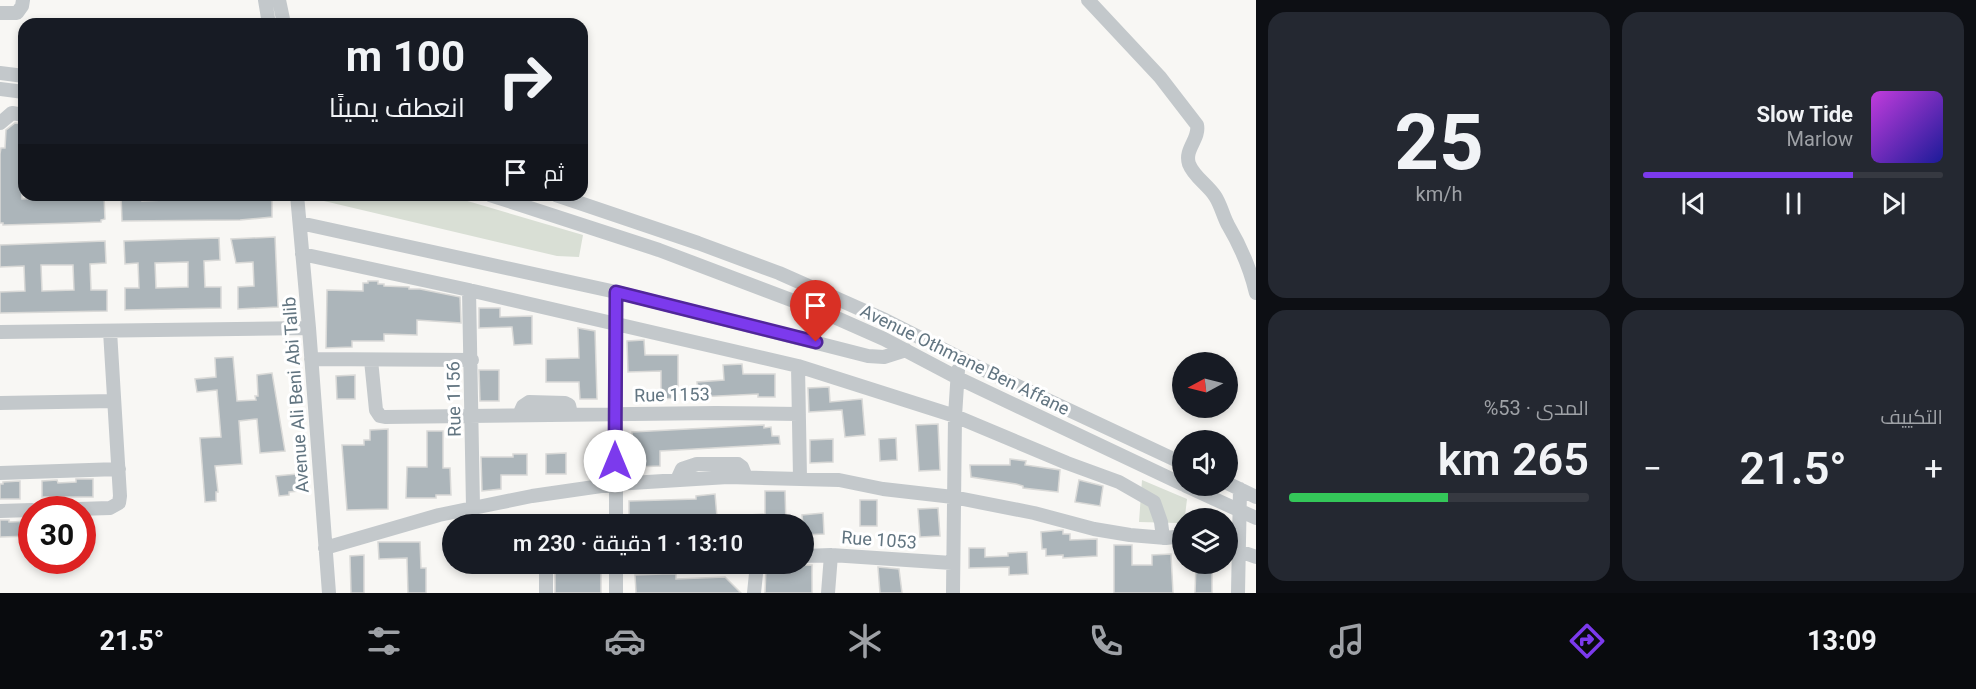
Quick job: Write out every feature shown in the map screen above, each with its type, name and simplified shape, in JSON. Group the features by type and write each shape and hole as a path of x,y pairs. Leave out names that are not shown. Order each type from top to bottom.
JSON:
{"street":[{"path":"0,13 17,13 23,0"},
{"path":"265,0 268,18"},
{"path":"279,0 283,18"},
{"path":"1088,0 1160,77 1194,119 1198,130 1188,152 1190,167 1220,203 1228,225 1246,259 1256,293"},
{"path":"0,73 18,75"},
{"path":"0,89 18,92"},
{"path":"0,123 12,113 18,114"},
{"name":"Avenue Ali Beni Abi Talib","path":"298,201 329,593"},
{"name":"Avenue Othmane Ben Affane","path":"508,201 658,250 823,312 1172,479"},
{"name":"Avenue Othmane Ben Affane","path":"574,201 779,273 885,320 990,373 1172,458"},
{"path":"300,223 616,292 868,356 891,356 906,350"},
{"path":"302,254 798,366 955,416 1058,460 1119,482 1154,502 1161,522 1163,538"},
{"name":"Rue 1156","path":"469,290 473,507"},
{"path":"616,292 616,514"},
{"path":"0,332 309,328"},
{"path":"96,508 117,506 120,500 110,331"},
{"path":"953,593 955,416 959,357"},
{"path":"311,358 472,360"},
{"name":"Rue 1153","path":"371,360 376,410 380,416 799,414"},
{"path":"798,366 800,478"},
{"path":"0,403 114,400"},
{"path":"0,473 119,469"},
{"path":"326,548 473,507 541,494 615,484 746,477 839,480 883,489 953,497 1034,513 1094,529 1163,538 1172,537"},
{"path":"1238,593 1240,489 1256,497"},
{"name":"Avenue Othmane Ben Affane","path":"1208,496 1256,518"},
{"path":"0,511 18,510"},
{"path":"1239,551 1256,557"},
{"path":"828,593 831,555"},
{"name":"Rue 1053","path":"814,556 952,563"},
{"path":"546,574 546,593"},
{"path":"616,574 616,593"},
{"path":"754,593 756,574"}],"shaded area":[{"path":"324,201 467,201 583,235 579,257 557,256"},
{"path":"1142,480 1172,493 1172,496 1187,499 1186,508 1172,508 1172,523 1139,522"}],"building":[{"path":"18,123 18,201 104,201 105,219 101,222 3,225 0,223 0,154 1,148 5,148 6,130"},
{"path":"121,201 272,201 272,217 240,220 122,221"},
{"path":"275,237 278,307 238,309 238,287 254,286 253,262 236,263 231,239"},
{"path":"219,238 220,260 204,261 205,287 221,287 221,308 125,310 125,288 139,288 138,263 125,264 124,241","holes":["188,262 188,287 156,288 155,263"]},
{"path":"105,241 106,263 90,264 91,290 107,290 107,311 0,313 0,292 25,291 24,266 0,267 0,245","holes":["41,265 73,265 74,290 42,291"]},
{"path":"368,281 378,281 378,284 384,284 384,286 409,287 409,289 460,297 461,323 417,320 417,335 384,334 384,341 352,341 352,347 326,348 327,290 363,291 363,283 368,283"},
{"path":"479,308 500,308 500,317 532,316 532,344 514,345 512,327 479,328"},
{"path":"578,328 595,331 597,399 580,399 579,382 546,382 546,359 579,358"},
{"path":"644,340 645,355 678,355 678,398 661,399 661,371 628,372 627,341"},
{"path":"233,357 237,401 256,400 255,396 258,396 257,375 272,373 285,451 260,453 257,419 239,421 242,464 215,466 218,492 216,492 216,501 205,502 200,438 221,437 217,390 197,392 195,379 216,377 215,358"},
{"path":"742,364 743,374 775,374 775,397 758,397 758,394 698,397 697,382 724,380 723,365"},
{"path":"479,370 499,370 499,401 480,401"},
{"path":"355,375 355,399 337,399 336,376"},
{"path":"829,387 830,402 862,399 865,435 845,437 842,410 809,412 808,388"},
{"path":"938,424 940,470 919,471 916,425"},
{"path":"764,425 764,428 771,427 772,436 779,436 780,444 660,451 660,466 634,467 632,432"},
{"path":"388,429 388,509 347,510 342,445 364,445 364,440 370,440 370,430"},
{"path":"427,431 443,431 443,468 450,468 451,495 436,495 436,498 406,498 407,467 427,467"},
{"path":"896,438 897,460 880,461 879,439"},
{"path":"833,439 833,462 810,463 810,440"},
{"path":"566,453 566,474 546,474 546,454"},
{"path":"513,454 527,454 527,475 501,475 501,489 482,491 481,457 513,457"},
{"path":"1010,459 1026,461 1025,465 1060,470 1058,492 1023,488 1016,484 971,477 970,465 1010,465"},
{"path":"297,474 299,491 279,496 276,476"},
{"path":"76,479 93,479 93,496 42,496 42,481 76,482"},
{"path":"1079,480 1103,486 1100,506 1075,502"},
{"path":"20,481 18,499 0,499 0,484"},
{"path":"765,491 785,491 786,514 765,514"},
{"path":"715,494 717,514 629,514 629,501 696,499 696,496"},
{"path":"860,500 877,500 877,526 860,526"},
{"path":"938,508 940,536 920,537 918,509"},
{"path":"823,513 824,534 814,534 812,514"},
{"path":"0,520 18,522 18,536 0,537"},
{"path":"1063,530 1063,534 1070,534 1070,540 1097,539 1097,556 1063,558 1063,555 1046,556 1046,549 1042,549 1041,532"},
{"path":"378,542 420,542 421,568 426,568 426,593 408,593 407,558 379,559"},
{"path":"1114,545 1132,545 1132,565 1152,565 1152,555 1171,554 1173,593 1114,593"},
{"path":"969,548 985,548 985,557 1027,552 1028,574 1009,575 1009,567 969,568"},
{"path":"364,555 364,593 351,593 350,556"},
{"path":"878,567 899,569 902,593 880,593"},
{"path":"555,574 601,574 601,593 555,593"},
{"path":"676,574 676,579 725,577 741,593 636,593 635,575"},
{"path":"766,574 812,574 812,593 765,593"},
{"path":"1196,574 1212,574 1212,593 1195,593"}],"route":[{"path":"615,461 616,292 816,342"}]}
